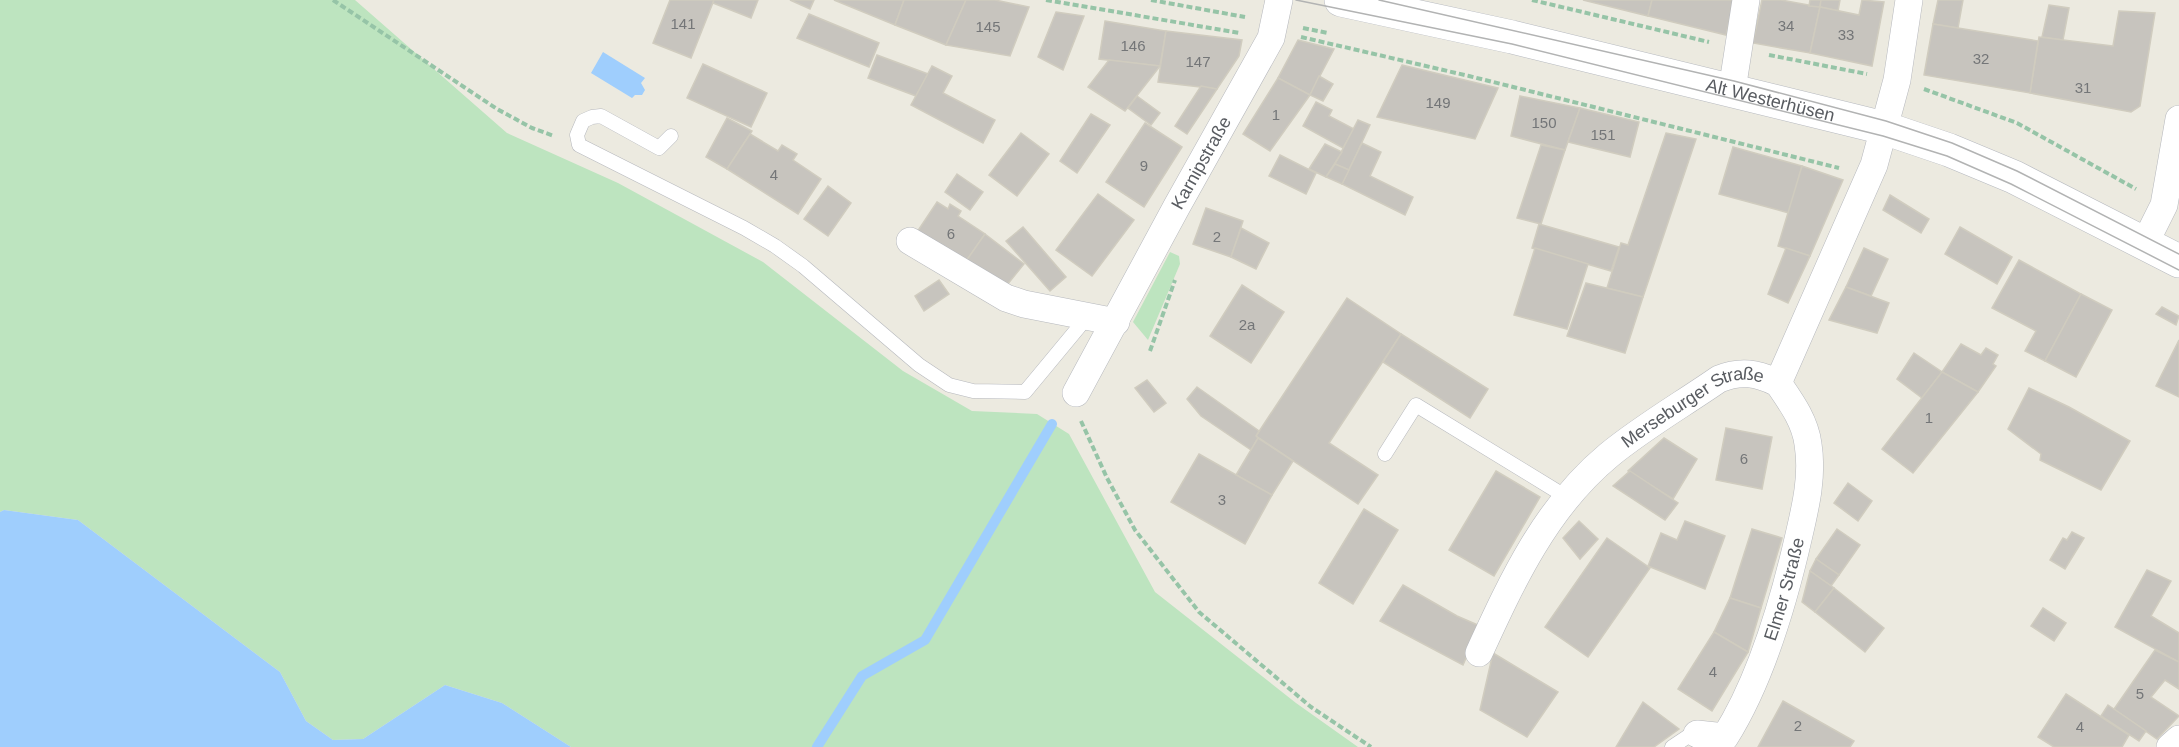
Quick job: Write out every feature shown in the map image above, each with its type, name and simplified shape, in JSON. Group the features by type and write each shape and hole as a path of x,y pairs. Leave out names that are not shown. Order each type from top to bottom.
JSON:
{"main road":[{"name":"Alt Westerhüsen","path":"1341,0 1512,37 1884,128 1949,150 2014,177 2179,261"}],"street":[{"name":"Karnipstraße","path":"1076,393 1271,38 1279,0"},
{"path":"1732,90 1746,0"},
{"name":"Merseburger Straße","path":"1479,653 1521,566 1545,527 1568,498 1610,455 1719,379 1747,373 1778,383 1871,172 1897,80 1909,0"},
{"path":"2145,243 2164,205 2179,119"},
{"path":"910,241 1006,298 1024,304 1116,322"},
{"name":"Elmer Straße","path":"1696,734 1725,737 1734,723 1754,682 1790,574 1808,493 1809,456 1802,423 1778,383"},
{"path":"2170,747 2179,739"}],"lane":[{"path":"671,136 659,148 601,116 583,121 577,135 579,145 768,241 803,267 919,365 943,382 960,389 973,391 1025,392 1089,316"},
{"path":"1385,454 1416,405 1568,498"},
{"name":"Elmer Straße","path":"1672,747 1696,734"}],"path":[{"path":"333,0 497,109 532,128 579,145"},
{"path":"1046,0 1271,38 1304,36 1850,171 1871,172"},
{"path":"1151,0 1243,17"},
{"path":"1089,437 1107,478 1135,530 1199,612 1311,707 1371,747"}],"green space":[{"path":"0,0 355,0 507,133 618,183 763,262 903,371 972,411 1037,414 1069,434 1155,592 1296,703 1358,747 571,747 502,703 445,685 363,739 333,740 306,721 280,672 78,520 4,510 0,512"},
{"path":"1170,252 1179,256 1180,264 1148,340 1133,322"}],"water":[{"path":"603,52 645,78 641,83 645,90 642,95 635,95 632,98 591,73"},
{"path":"4,510 78,520 280,672 306,721 333,740 363,739 445,685 502,703 571,747 0,747 0,512"}],"building":[{"path":"670,0 714,0 691,58 653,43"},
{"path":"714,0 758,0 751,18 713,3"},
{"path":"790,0 814,0 810,9"},
{"path":"834,0 904,0 895,25"},
{"path":"904,0 966,0 946,45 895,25"},
{"path":"966,0 995,0 1029,7 1010,56 946,45"},
{"path":"1583,0 1652,0 1648,16"},
{"path":"1652,0 1734,0 1726,35 1648,16"},
{"path":"1762,0 1781,0 1820,7 1810,53 1753,43"},
{"path":"1810,0 1821,0 1820,7 1809,6"},
{"path":"1821,0 1840,0 1838,11 1820,7"},
{"path":"1862,0 1884,2 1872,66 1810,53 1820,7 1859,15"},
{"path":"1938,0 1963,0 1958,28 1933,24"},
{"path":"2049,5 2069,8 2063,40 2042,37"},
{"path":"2119,11 2155,13 2140,106 2131,112 2030,93 2039,37 2113,46"},
{"path":"1056,12 1084,16 1063,70 1038,57"},
{"path":"809,14 879,43 869,67 797,38"},
{"path":"1105,21 1166,31 1160,66 1099,59"},
{"path":"1933,24 2038,41 2030,93 1924,75"},
{"path":"1166,31 1242,40 1239,56 1217,89 1158,82"},
{"path":"1298,40 1334,49 1310,95 1278,78"},
{"path":"877,55 928,74 916,96 868,78"},
{"path":"1109,60 1160,66 1125,111 1088,87"},
{"path":"703,64 767,93 751,127 687,98"},
{"path":"1402,65 1498,88 1475,139 1377,117"},
{"path":"932,66 952,76 943,93 995,120 983,143 911,105"},
{"path":"1319,76 1333,84 1323,101 1310,95"},
{"path":"1278,78 1310,95 1270,151 1243,134"},
{"path":"1201,86 1217,89 1187,134 1175,126"},
{"path":"1137,96 1160,113 1151,125 1128,108"},
{"path":"1520,96 1580,108 1565,150 1511,136"},
{"path":"1316,102 1332,110 1329,116 1354,129 1343,148 1303,126"},
{"path":"1580,108 1639,122 1630,157 1568,142"},
{"path":"1091,114 1110,125 1077,173 1060,161"},
{"path":"727,118 752,131 727,169 706,157"},
{"path":"1358,120 1370,125 1349,170 1335,164"},
{"path":"1145,123 1182,147 1144,207 1106,182"},
{"path":"1021,133 1049,154 1017,196 989,175"},
{"path":"1666,133 1696,139 1643,297 1607,288 1621,243 1628,245"},
{"path":"750,134 778,151 782,145 797,154 793,160 821,179 798,214 727,169"},
{"path":"1362,143 1381,152 1370,176 1413,197 1405,215 1342,184"},
{"path":"1325,144 1342,152 1326,177 1309,169"},
{"path":"1541,145 1565,150 1541,224 1517,218"},
{"path":"1733,147 1802,166 1789,213 1719,194"},
{"path":"1280,155 1316,173 1306,194 1269,176"},
{"path":"1335,164 1349,170 1342,184 1326,177"},
{"path":"1802,166 1843,180 1810,256 1778,246"},
{"path":"957,174 983,192 970,210 945,192"},
{"path":"828,186 851,203 828,236 804,219"},
{"path":"1098,194 1134,220 1092,276 1056,250"},
{"path":"1890,195 1929,219 1921,233 1883,210"},
{"path":"937,202 948,209 950,204 961,211 958,216 985,234 964,264 917,232"},
{"path":"1206,208 1243,221 1231,257 1193,244"},
{"path":"1539,224 1619,247 1611,271 1532,248"},
{"path":"1023,227 1066,277 1050,291 1006,241"},
{"path":"1960,227 2012,257 1997,284 1945,254"},
{"path":"1241,228 1269,243 1256,269 1231,257"},
{"path":"985,234 1024,264 1003,290 964,264"},
{"path":"1535,248 1588,264 1567,329 1514,315"},
{"path":"1786,248 1810,256 1788,303 1768,294"},
{"path":"1864,248 1888,259 1871,296 1846,287"},
{"path":"2019,260 2081,294 2045,361 2025,351 2036,331 1992,308"},
{"path":"939,280 949,294 924,311 915,296"},
{"path":"1586,283 1643,297 1625,353 1567,336"},
{"path":"1242,285 1284,312 1251,363 1210,336"},
{"path":"1846,287 1889,303 1877,333 1829,320"},
{"path":"2081,294 2112,310 2076,377 2045,361"},
{"path":"1347,298 1401,334 1329,443 1378,475 1358,504 1256,436"},
{"path":"2162,307 2179,316 2176,325 2156,314"},
{"path":"1401,334 1488,389 1470,418 1383,362"},
{"path":"2179,340 2179,397 2156,386"},
{"path":"1961,344 1981,355 1986,348 1998,355 1993,364 1996,366 1978,392 1942,372"},
{"path":"1914,353 1942,372 1922,398 1897,379"},
{"path":"1942,372 1978,392 1913,473 1882,449"},
{"path":"1147,380 1166,403 1154,412 1135,388"},
{"path":"1197,387 1259,431 1251,450 1201,416 1187,399"},
{"path":"2029,388 2130,441 2101,490 2040,460 2041,454 2008,429"},
{"path":"1726,428 1772,437 1762,489 1716,480"},
{"path":"1258,438 1293,461 1272,495 1236,475"},
{"path":"1664,438 1697,459 1673,499 1628,471"},
{"path":"1199,454 1272,495 1245,544 1171,502"},
{"path":"1496,471 1540,497 1494,576 1449,550"},
{"path":"1630,471 1678,503 1665,520 1613,486"},
{"path":"1848,483 1872,501 1858,521 1834,503"},
{"path":"1364,509 1398,530 1353,604 1319,583"},
{"path":"1579,521 1598,539 1580,559 1563,538"},
{"path":"1685,521 1725,536 1705,589 1648,566 1661,533 1677,540"},
{"path":"1752,529 1782,538 1761,608 1730,598"},
{"path":"1837,529 1860,545 1839,575 1816,559"},
{"path":"2072,532 2084,538 2065,569 2050,560 2063,538 2067,540"},
{"path":"1607,538 1650,568 1588,657 1545,627"},
{"path":"1816,559 1839,575 1831,586 1810,571"},
{"path":"2147,570 2171,581 2151,616 2179,633 2179,662 2115,627"},
{"path":"1810,571 1834,588 1815,612 1802,602"},
{"path":"1403,585 1457,616 1480,626 1463,665 1380,621"},
{"path":"1834,588 1884,628 1865,652 1815,612"},
{"path":"1730,598 1761,608 1748,652 1714,632"},
{"path":"2043,608 2066,623 2054,641 2031,626"},
{"path":"1714,632 1748,652 1712,711 1678,689"},
{"path":"2155,650 2179,662 2179,689 2165,680 2151,697 2179,716 2157,739 2114,709"},
{"path":"1493,653 1558,692 1527,737 1480,710"},
{"path":"2066,694 2129,735 2122,747 2054,747 2038,737"},
{"path":"1783,701 1854,741 1850,747 1758,747"},
{"path":"1643,702 1679,729 1654,747 1616,747"},
{"path":"2108,705 2146,731 2139,741 2101,716"}],"waterway":[{"path":"817,747 862,676 925,640 1052,424"}],"tram line":[{"path":"1296,0 1512,44 1883,136 1947,156 2011,184 2179,270"},
{"path":"1379,0 1734,81 1886,121 1952,143 2017,171 2179,254"}]}
